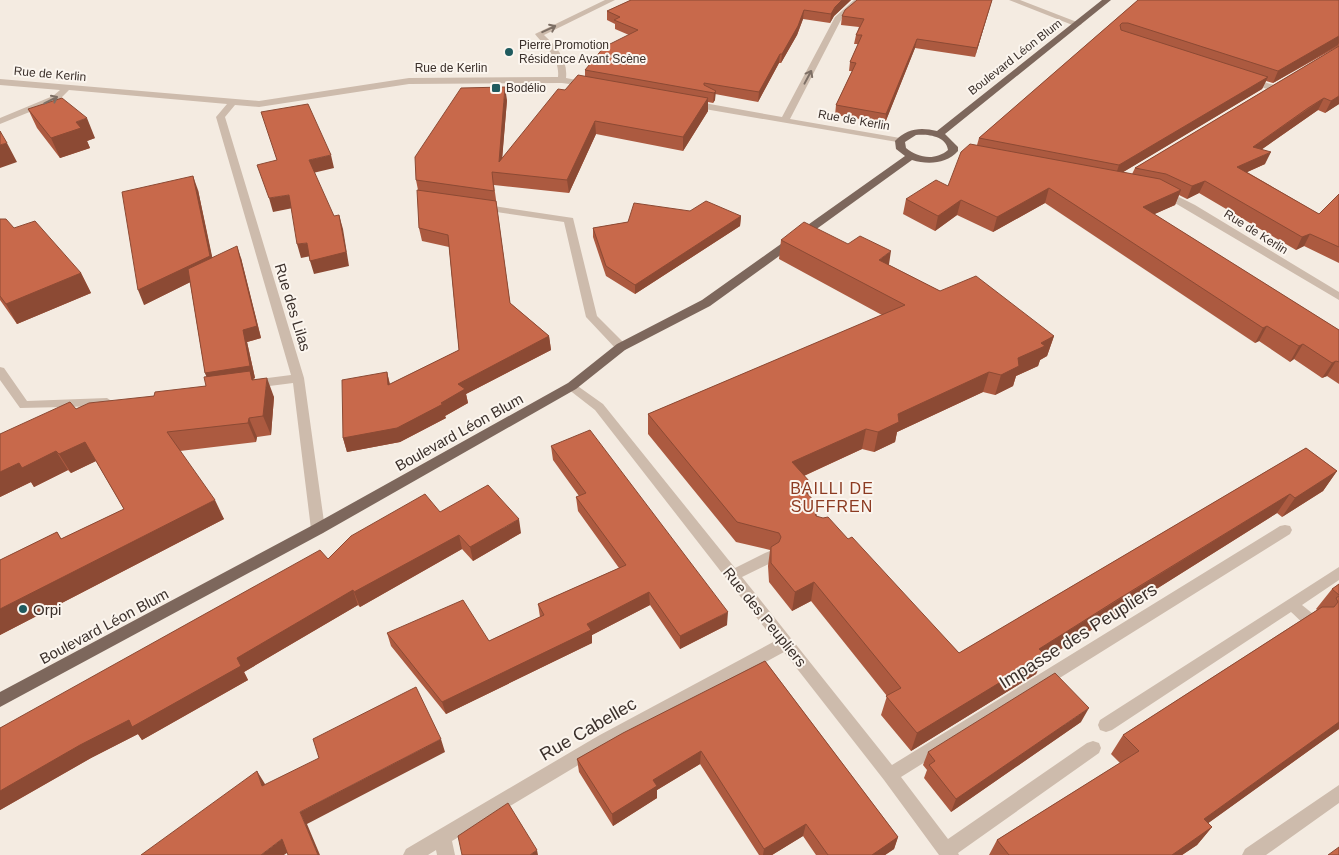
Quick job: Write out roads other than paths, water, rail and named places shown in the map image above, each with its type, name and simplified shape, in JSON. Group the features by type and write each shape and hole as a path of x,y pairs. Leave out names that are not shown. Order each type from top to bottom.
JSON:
{"main road":[{"name":"Boulevard Léon Blum","path":"938,134 1107,0"},
{"path":"914,132 938,134 951,142 953,151 944,158 936,160 911,156 901,149 900,141 908,134 914,132"},
{"name":"Boulevard Léon Blum","path":"0,700 318,529 572,386 621,347 706,302 911,156"}],"street":[{"path":"562,80 564,70 558,54 539,34 611,0"},
{"path":"785,120 839,17 859,0"},
{"path":"1013,0 1078,24"},
{"path":"1238,77 1274,88"},
{"name":"Rue de Kerlin","path":"0,82 259,104 409,81 562,80 596,86"},
{"path":"0,121 56,98 67,88"},
{"name":"Rue des Lilas","path":"233,102 220,117 298,378 318,529"},
{"name":"Rue de Kerlin","path":"681,102 900,141"},
{"path":"953,151 965,153"},
{"name":"Rue de Kerlin","path":"1150,188 1158,190 1191,207 1339,297"},
{"path":"465,205 569,220 592,317 621,347"},
{"path":"0,371 24,405 121,402"},
{"path":"245,386 298,378"},
{"name":"Rue des Peupliers","path":"572,386 599,407 890,775 948,853"},
{"name":"Impasse des Peupliers","path":"890,775 1285,530"},
{"path":"732,576 770,558"},
{"path":"1106,725 1339,573"},
{"path":"1291,604 1313,622"},
{"name":"Rue Cabellec","path":"412,855 604,741 786,643"},
{"path":"948,853 1093,748"},
{"path":"1251,855 1339,793"},
{"path":"442,837 446,855"}],"place":[{"name":"Pierre Promotion Résidence Avant Scène","path":"509,52"},
{"name":"Bodélio","path":"496,88"},
{"name":"Orpi","path":"23,609"}],"district":[{"name":"BAILLI DE SUFFREN","path":"832,497"}]}
